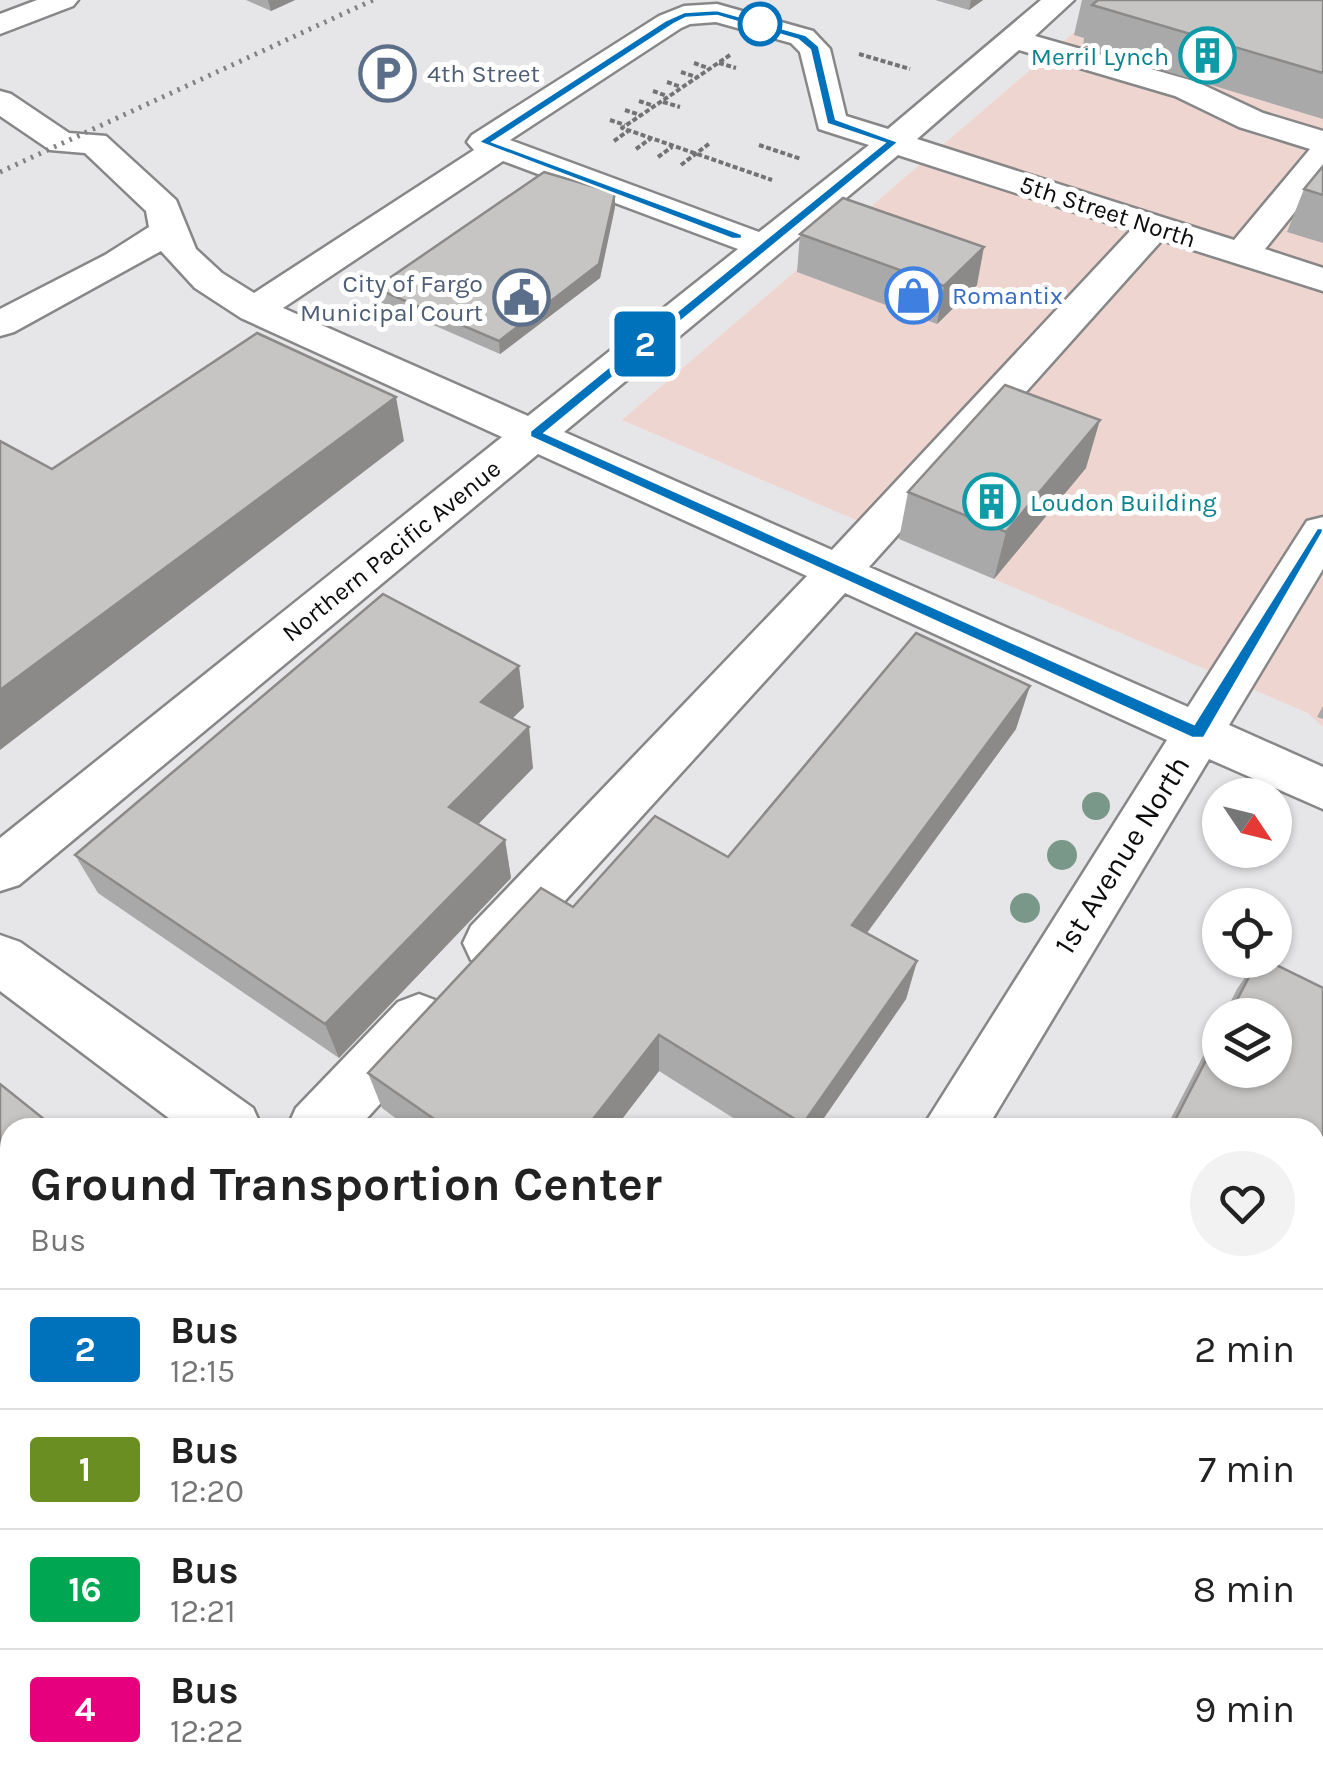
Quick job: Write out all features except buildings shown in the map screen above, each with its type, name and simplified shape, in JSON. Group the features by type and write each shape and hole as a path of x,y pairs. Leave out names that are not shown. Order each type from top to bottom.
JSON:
{"street":[{"path":"0,25 63,0"},
{"name":"Northern Pacific Avenue","path":"0,869 893,142 1059,0"},
{"path":"765,247 484,142 684,15 734,16 802,37 815,48"},
{"path":"1013,39 1186,88 1251,120 1323,142"},
{"name":"5th Street North","path":"815,48 831,122 1323,280"},
{"path":"0,101 67,157 94,143 162,208 165,233 202,278 255,310 1323,789"},
{"path":"255,310 499,148"},
{"path":"1242,254 1323,156"},
{"path":"122,220 165,233"},
{"path":"327,1118 839,571 1155,226"},
{"path":"0,324 118,263 165,233"},
{"name":"1st Avenue North","path":"959,1118 1323,532"},
{"path":"0,959 217,1118"}],"path":[{"path":"614,141 641,116 757,36 797,48 851,51 910,69"},
{"path":"708,54 736,68"},
{"path":"694,63 710,68"},
{"path":"681,72 697,77"},
{"path":"667,82 682,87"},
{"path":"652,91 668,97"},
{"path":"639,101 655,106"},
{"path":"662,101 680,108"},
{"path":"625,110 641,116"},
{"path":"610,120 772,180"},
{"path":"636,149 651,138"},
{"path":"681,165 710,143"},
{"path":"759,145 801,159"},
{"path":"658,157 673,146"}],"shaded area":[{"path":"1112,0 1323,0 1323,727 1308,713 622,420"}],"railway":[{"path":"0,172 373,0"}],"bus line":[{"name":"2","path":"737,237 484,142 670,22 684,15 717,13 802,37 815,48 831,122 893,142 535,434 1198,733 1323,532"}],"place":[{"name":"Merril Lynch","path":"1208,56"},
{"name":"4th Street","path":"388,73"},
{"name":"Romantix","path":"913,295"},
{"name":"City of Fargo Municipal Court","path":"522,297"},
{"name":"Loudon Building","path":"991,502"}]}
